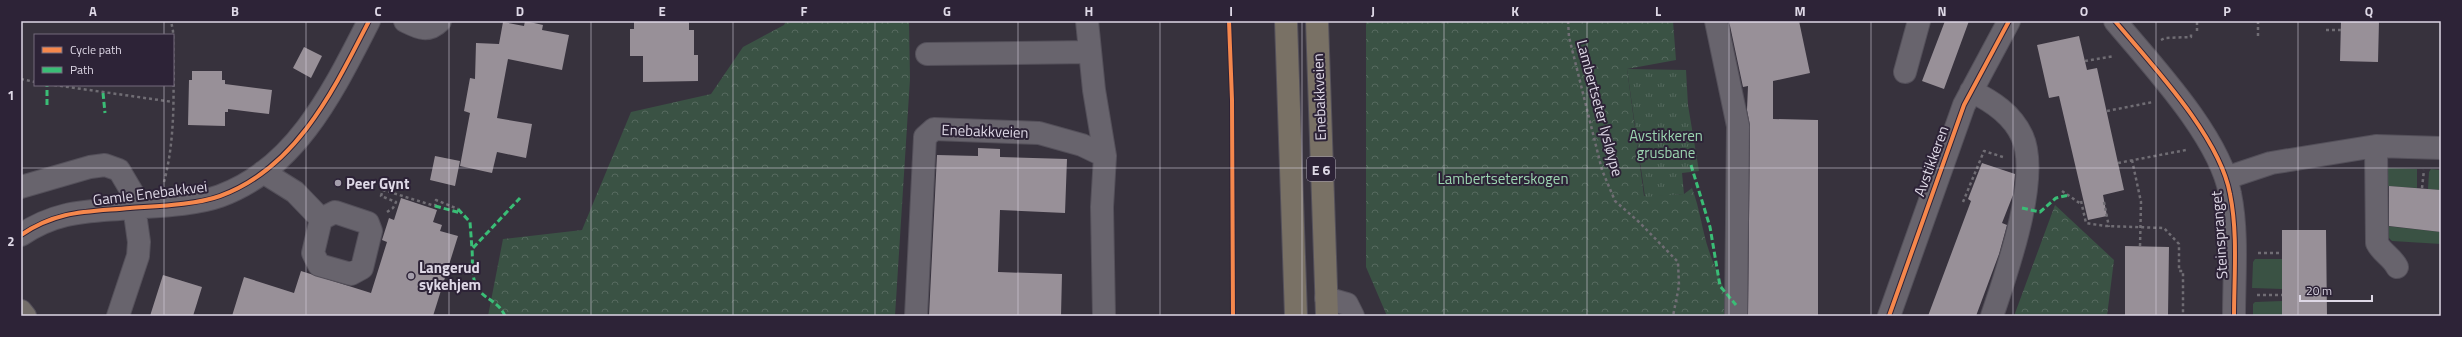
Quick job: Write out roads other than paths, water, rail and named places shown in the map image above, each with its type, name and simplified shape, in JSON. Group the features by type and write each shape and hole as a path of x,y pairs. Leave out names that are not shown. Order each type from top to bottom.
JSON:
{"highway":[{"name":"Enebakkveien","path":"1286,21 1296,316"},
{"name":"Enebakkveien","path":"1317,21 1327,307"}],"main road":[{"path":"21,311 26,316"}],"street":[{"name":"Gamle Enebakkvei","path":"21,235 37,224 53,217 220,196 263,172 285,155 313,120 339,79 369,21"},
{"path":"405,21 428,29 433,28 440,21"},
{"path":"1087,21 1094,90 1105,156 1102,207 1104,316"},
{"path":"1716,21 1738,126 1736,316"},
{"path":"1905,72 1919,21"},
{"name":"Avstikkeren","path":"1890,316 1964,105 2009,21"},
{"name":"Steinspranget","path":"2115,21 2155,66 2177,96 2210,145 2226,178 2233,221 2234,316"},
{"path":"927,54 1090,52"},
{"path":"1971,91 1995,103 2018,128 2027,150 2028,166 2022,211 2011,260 1992,316"},
{"name":"Enebakkveien","path":"916,316 925,137 934,129 1039,133 1082,145 1105,156"},
{"path":"2376,146 2376,238 2379,248 2393,260 2397,267"},
{"name":"Steinspranget","path":"2226,178 2271,163 2376,146 2441,148"},
{"path":"21,187 90,166 105,165 119,170 128,183 134,208 139,242 138,256 118,316"},
{"path":"263,172 295,192 321,219"},
{"path":"1327,307 1347,304 1353,316"}],"place":[{"name":"Peer Gynt","path":"338,183"},
{"name":"Langerud sykehjem","path":"411,276"}],"park label":[{"name":"Avstikkeren grusbane","path":"1666,144"},
{"name":"Lambertseterskogen","path":"1503,178"}]}
